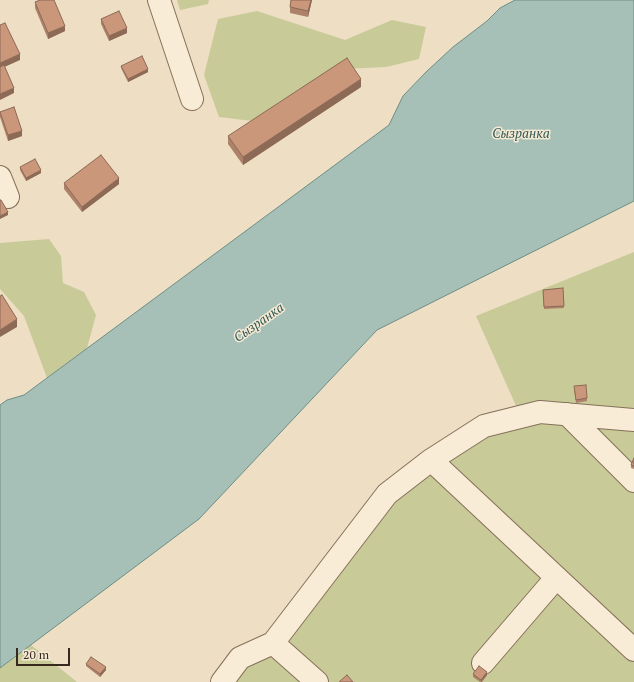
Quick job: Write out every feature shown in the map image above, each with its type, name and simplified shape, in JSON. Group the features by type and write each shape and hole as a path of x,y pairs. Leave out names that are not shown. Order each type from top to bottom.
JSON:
{"street":[{"path":"158,0 192,99"},
{"path":"222,682 240,658 272,643 387,494 431,460 484,426 540,412 634,420"},
{"path":"567,414 634,481"},
{"path":"431,460 634,650"},
{"path":"482,664 556,578"},
{"path":"272,643 317,682"}],"green space":[{"path":"177,0 209,0 208,4 180,10"},
{"path":"257,11 345,40 392,20 426,27 419,59 386,67 345,69 269,123 219,117 204,75 218,19"},
{"path":"49,239 61,256 63,283 84,292 96,315 87,348 47,378 24,316 0,289 0,243"},
{"path":"634,252 634,682 222,682 273,643 387,494 521,417 476,316"},
{"path":"31,645 77,682 0,682 0,668"}],"water":[{"name":"Сызранка","path":"515,0 634,0 634,201 377,330 199,519 0,668 0,405 7,400 24,395 389,125 403,96 426,72 453,47 487,21 500,8"}],"building":[{"path":"40,0 54,0 65,26 48,33 35,2"},
{"path":"291,0 311,0 308,11 290,7"},
{"path":"119,11 127,28 109,36 101,19"},
{"path":"5,23 20,54 0,63 0,25"},
{"path":"142,56 148,69 128,79 121,66"},
{"path":"347,58 361,79 243,157 228,136"},
{"path":"4,65 14,88 0,94 0,67"},
{"path":"14,107 22,131 8,135 0,112"},
{"path":"101,155 119,178 82,207 64,183"},
{"path":"35,159 41,170 26,178 20,167"},
{"path":"0,200 8,212 0,216"},
{"path":"563,288 564,306 544,307 543,290"},
{"path":"2,295 17,319 0,330 0,296"},
{"path":"586,385 587,398 576,400 574,386"},
{"path":"634,458 634,466 631,465"},
{"path":"91,657 106,667 100,674 86,664"},
{"path":"479,666 487,672 481,680 473,674"},
{"path":"347,675 353,682 339,682"}]}
